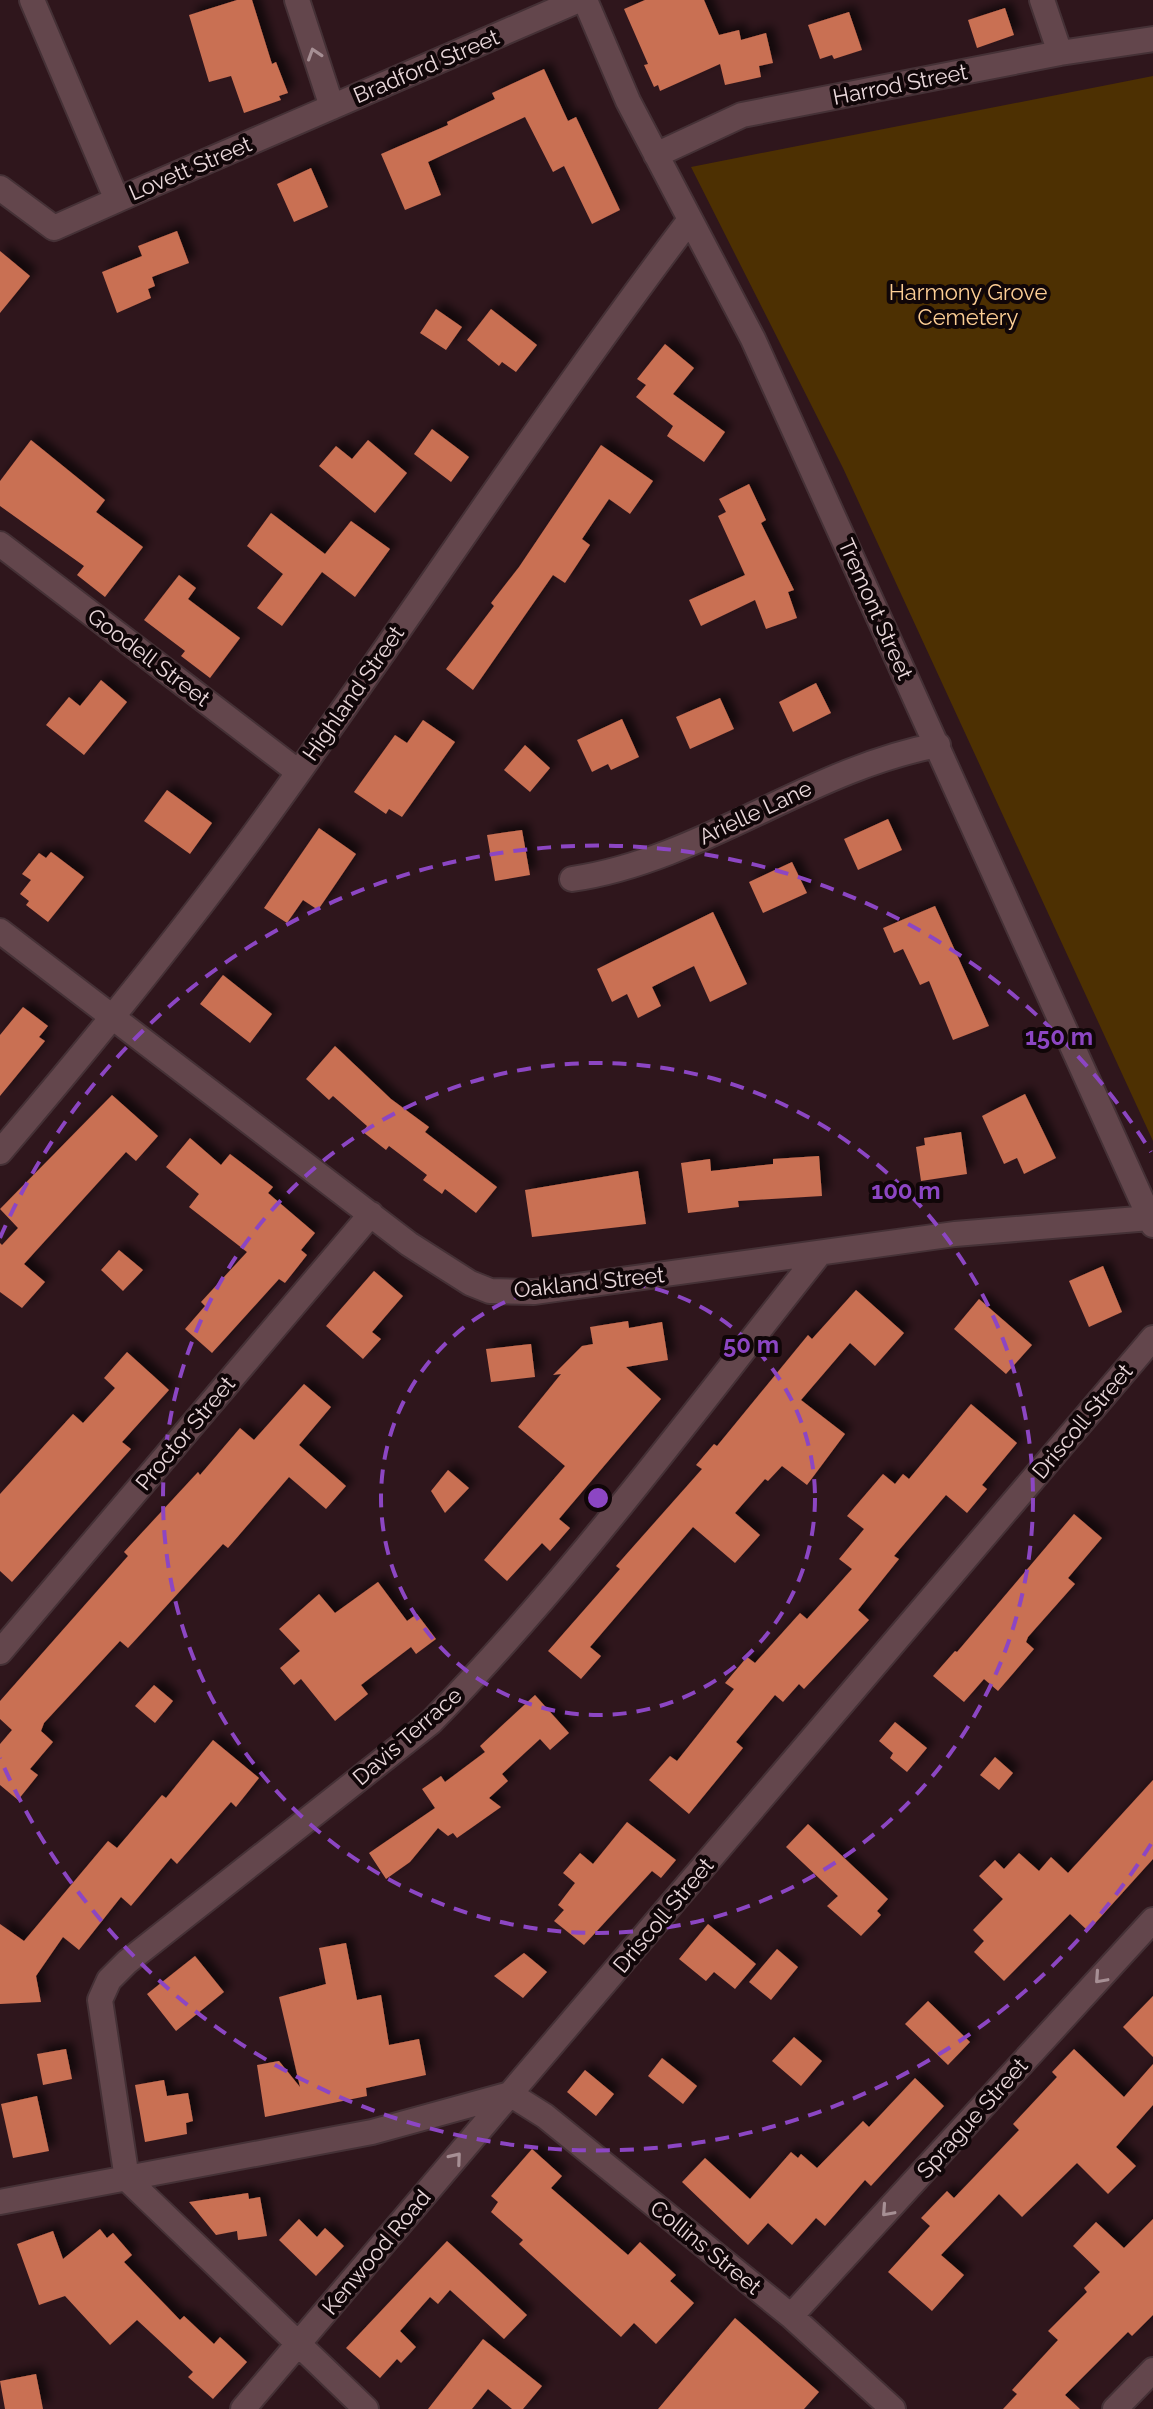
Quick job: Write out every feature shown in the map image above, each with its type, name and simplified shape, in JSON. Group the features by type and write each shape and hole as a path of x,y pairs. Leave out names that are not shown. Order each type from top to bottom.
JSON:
{"street":[{"name":"Lovett Street","path":"32,0 117,200 332,107"},
{"name":"Bradford Street","path":"297,0 332,107 582,0"},
{"name":"Tremont Street","path":"582,0 689,221 753,339 1152,1221"},
{"path":"1042,0 1060,53"},
{"name":"Harrod Street","path":"656,155 742,115 1060,53 1153,39"},
{"path":"0,188 54,228 117,200"},
{"name":"Highland Street","path":"0,1152 112,1020 249,840 618,315 689,221"},
{"name":"Goodell Street","path":"0,544 297,771"},
{"name":"Arielle Lane","path":"572,879 619,871 731,827 820,781 913,749 938,745"},
{"name":"Oakland Street","path":"0,931 112,1020 371,1214 451,1272 490,1291 534,1292 955,1234 1152,1221"},
{"name":"Proctor Street","path":"0,1652 371,1214"},
{"name":"Davis Terrace","path":"127,2179 100,2022 100,2000 109,1980 431,1722 560,1578 820,1253"},
{"name":"Driscoll Street","path":"510,2094 1153,1338"},
{"name":"Sprague Street","path":"791,2316 1153,1920"},
{"path":"0,2202 372,2132 510,2094"},
{"name":"Collins Street","path":"510,2094 545,2116 791,2316 893,2409"},
{"name":"Kenwood Road","path":"243,2409 510,2094"},
{"path":"127,2179 366,2409"},
{"path":"1115,2409 1153,2370"}],"green space":[{"name":"Harmony Grove Cemetery","path":"1153,76 1153,1141 843,468 691,167"}],"building":[{"path":"237,0 252,0 272,64 276,62 288,93 279,96 281,100 244,113 231,76 209,82 189,15"},
{"path":"645,0 704,0 719,35 739,30 741,40 766,33 773,63 759,66 761,77 725,85 720,64 660,91 658,85 654,87 644,65 648,64 624,9"},
{"path":"1005,8 1014,35 977,48 968,20"},
{"path":"849,12 862,50 834,59 832,55 820,59 808,25"},
{"path":"544,69 568,121 576,117 620,210 592,224 564,166 553,172 525,117 428,162 441,195 405,210 381,154 448,125 447,122 495,99 492,93"},
{"path":"311,168 328,207 294,222 277,184"},
{"path":"177,231 189,263 152,277 155,286 148,289 151,298 117,313 102,272 142,256 138,246"},
{"path":"0,251 30,276 0,313"},
{"path":"436,309 462,327 446,350 420,333"},
{"path":"491,309 537,345 516,372 502,362 499,366 467,340"},
{"path":"665,344 694,368 673,394 725,432 704,462 667,436 673,426 636,397 646,385 637,379"},
{"path":"432,429 469,457 451,482 414,454"},
{"path":"31,440 105,500 96,512 143,547 105,597 77,575 84,566 0,506 0,481"},
{"path":"368,440 407,473 375,513 319,466 336,446 352,459"},
{"path":"601,445 653,481 630,514 609,499 582,539 590,545 565,583 553,575 473,690 446,669 494,606 491,603 519,567"},
{"path":"749,484 766,520 761,523 794,590 788,592 797,618 766,629 755,600 701,626 689,600 745,575 718,516 726,512 719,499"},
{"path":"271,513 325,554 351,521 390,549 355,597 322,572 282,626 257,608 283,574 247,546"},
{"path":"179,575 196,588 188,599 240,638 210,678 181,656 185,651 144,620"},
{"path":"101,680 127,702 84,755 46,725 69,697 80,706"},
{"path":"816,683 831,713 793,732 779,702"},
{"path":"720,698 734,729 690,749 676,717"},
{"path":"622,719 639,757 611,770 608,764 592,772 577,740"},
{"path":"423,720 455,742 402,817 389,809 386,814 354,792 395,735 407,743"},
{"path":"525,745 550,768 530,792 504,770"},
{"path":"167,790 212,823 190,854 144,821"},
{"path":"888,819 902,850 858,870 844,839"},
{"path":"319,828 356,854 318,910 303,900 287,923 264,908"},
{"path":"522,830 530,875 495,881 487,835"},
{"path":"51,852 84,877 48,922 26,905 29,901 20,894 31,880 22,874 39,853 46,858"},
{"path":"792,862 807,893 763,913 749,882"},
{"path":"935,906 989,1026 953,1040 929,981 920,985 903,949 894,953 883,928"},
{"path":"713,912 747,984 710,1002 694,966 652,987 661,1006 638,1018 627,994 612,1002 597,969"},
{"path":"223,975 272,1014 250,1043 200,1004"},
{"path":"23,1007 48,1026 39,1037 45,1041 0,1096 0,1035"},
{"path":"335,1046 391,1099 429,1127 425,1132 497,1187 476,1213 445,1189 442,1194 423,1180 427,1175 389,1146 386,1150 363,1132 367,1126 333,1096 329,1100 306,1079"},
{"path":"1025,1094 1056,1158 1024,1174 1017,1158 1004,1164 982,1116"},
{"path":"112,1095 158,1136 136,1161 126,1152 24,1264 45,1282 22,1308 0,1292 0,1243 2,1245 18,1228 0,1209"},
{"path":"961,1132 967,1174 921,1181 916,1147 925,1145 924,1138"},
{"path":"190,1138 221,1165 230,1154 273,1187 268,1193 315,1233 301,1250 307,1255 285,1283 279,1279 212,1353 185,1329 205,1306 201,1302 247,1252 189,1207 199,1194 166,1167"},
{"path":"819,1156 822,1196 738,1201 739,1207 688,1213 681,1163 710,1159 711,1171 773,1164 773,1159"},
{"path":"638,1171 646,1224 532,1237 525,1190"},
{"path":"119,1250 143,1270 123,1291 101,1270"},
{"path":"1103,1266 1122,1312 1089,1327 1069,1281"},
{"path":"374,1271 403,1296 372,1332 381,1339 363,1359 326,1326"},
{"path":"856,1290 904,1333 875,1366 850,1343 801,1400 845,1434 807,1485 782,1466 768,1481 765,1479 735,1513 760,1535 735,1563 693,1527 590,1647 601,1656 581,1679 548,1651 620,1569 616,1566 702,1469 696,1465 714,1444 717,1446 808,1335 812,1339"},
{"path":"979,1299 1032,1345 1006,1374 954,1329"},
{"path":"628,1321 629,1328 662,1322 668,1360 626,1367 661,1399 559,1519 570,1528 550,1551 542,1543 507,1581 484,1560 565,1466 518,1427 561,1374 553,1375 582,1346 593,1344 590,1327"},
{"path":"531,1344 535,1377 491,1382 486,1349"},
{"path":"127,1352 169,1390 122,1442 131,1449 12,1582 0,1571 0,1494 73,1414 83,1423 115,1388 104,1378"},
{"path":"304,1384 331,1407 299,1445 346,1486 326,1509 289,1477 228,1548 223,1544 128,1648 120,1641 44,1723 41,1731 53,1742 30,1769 38,1775 18,1800 0,1785 0,1744 12,1730 0,1719 0,1701 128,1556 124,1552 198,1472 200,1475 240,1428 254,1440"},
{"path":"971,1404 1017,1443 982,1485 987,1489 967,1513 946,1495 894,1556 899,1559 858,1610 869,1620 804,1689 799,1684 783,1702 775,1695 736,1742 743,1748 689,1814 649,1780 670,1756 677,1761 734,1689 725,1683 747,1657 755,1663 800,1613 807,1619 852,1569 839,1559 864,1529 847,1516 883,1474 895,1484 903,1474 909,1479"},
{"path":"448,1470 469,1488 445,1513 431,1491"},
{"path":"1074,1514 1102,1538 1068,1578 1075,1584 1028,1637 1026,1642 1034,1649 998,1691 984,1679 964,1702 933,1676"},
{"path":"378,1582 407,1621 417,1614 436,1639 416,1654 411,1647 361,1685 368,1694 335,1721 301,1679 294,1685 280,1668 300,1651 279,1629 319,1594 335,1613"},
{"path":"154,1685 173,1701 155,1723 135,1706"},
{"path":"535,1695 569,1733 550,1750 540,1739 502,1774 508,1781 489,1798 501,1807 457,1838 453,1833 448,1836 438,1828 410,1862 386,1879 369,1853 435,1808 422,1789 441,1776 445,1782 485,1752 480,1746"},
{"path":"895,1722 927,1748 907,1772 890,1758 893,1753 879,1741"},
{"path":"213,1740 259,1778 236,1807 231,1802 177,1864 171,1858 131,1906 121,1897 79,1950 63,1937 36,1976 41,2002 0,2004 0,1924 24,1941 108,1841 117,1848 162,1795 166,1798"},
{"path":"995,1757 1013,1773 999,1790 980,1775"},
{"path":"1153,1780 1153,1859 1088,1931 1070,1914 1004,1981 974,1952 984,1941 973,1930 1003,1899 979,1876 995,1860 1004,1869 1019,1853 1039,1871 1051,1857 1068,1873"},
{"path":"627,1822 676,1860 661,1878 652,1871 584,1945 554,1921 564,1910 558,1905 575,1883 563,1873 580,1853 593,1864"},
{"path":"808,1824 888,1899 877,1911 881,1915 861,1936 827,1906 838,1896 786,1847"},
{"path":"708,1924 756,1964 735,1989 714,1972 706,1981 679,1959"},
{"path":"346,1943 357,2000 381,1995 389,2045 419,2039 426,2075 366,2088 367,2096 265,2117 257,2065 279,2061 300,2087 279,1997 326,1984 319,1948"},
{"path":"777,1949 798,1967 771,2000 749,1982"},
{"path":"524,1953 547,1972 523,1998 494,1976"},
{"path":"195,1956 224,1992 176,2031 147,1994"},
{"path":"1153,1996 1153,2057 1123,2027"},
{"path":"928,2001 970,2042 948,2065 905,2024"},
{"path":"794,2037 822,2061 801,2086 772,2061"},
{"path":"66,2049 72,2079 43,2085 37,2054"},
{"path":"1074,2049 1124,2097 1153,2064 1153,2105 1116,2147 1136,2166 1108,2194 1077,2163 1022,2217 999,2194 941,2255 964,2275 932,2311 888,2272 930,2226 921,2218 947,2191 954,2198 1019,2130 1013,2124 1057,2077 1052,2072"},
{"path":"662,2058 697,2086 683,2104 648,2076"},
{"path":"585,2070 614,2094 596,2116 567,2092"},
{"path":"915,2078 944,2106 871,2186 865,2180 825,2226 816,2218 792,2245 768,2223 748,2245 682,2182 705,2158 750,2199 791,2152 798,2158 801,2154 817,2168 863,2121 869,2127"},
{"path":"164,2080 167,2096 188,2093 193,2121 186,2123 187,2134 145,2142 135,2085"},
{"path":"37,2096 49,2151 13,2158 1,2104"},
{"path":"532,2149 562,2176 551,2188 628,2255 640,2242 676,2275 670,2281 694,2303 656,2344 634,2323 621,2337 519,2244 523,2240 491,2212 498,2202 491,2196"},
{"path":"248,2193 249,2199 260,2197 267,2236 238,2240 237,2231 216,2235 189,2202"},
{"path":"299,2219 317,2237 325,2228 344,2246 316,2276 279,2240"},
{"path":"1153,2219 1153,2315 1132,2336 1128,2332 1065,2395 1080,2409 1003,2409 1017,2394 1012,2390 1058,2340 1048,2331 1087,2292 1084,2288 1100,2272 1073,2246 1096,2222 1124,2248"},
{"path":"100,2229 107,2238 113,2233 132,2255 124,2262 180,2320 184,2316 214,2344 220,2337 247,2362 213,2399 188,2377 193,2372 137,2320 110,2345 65,2296 39,2305 17,2244 53,2231 63,2259"},
{"path":"447,2241 527,2315 504,2339 450,2290 438,2304 430,2297 400,2331 416,2347 401,2363 397,2359 380,2378 346,2348"},
{"path":"735,2318 819,2392 804,2409 658,2409"},
{"path":"483,2339 542,2386 523,2409 512,2409 488,2389 472,2409 428,2409"},
{"path":"36,2374 43,2409 5,2409 0,2381"}]}
